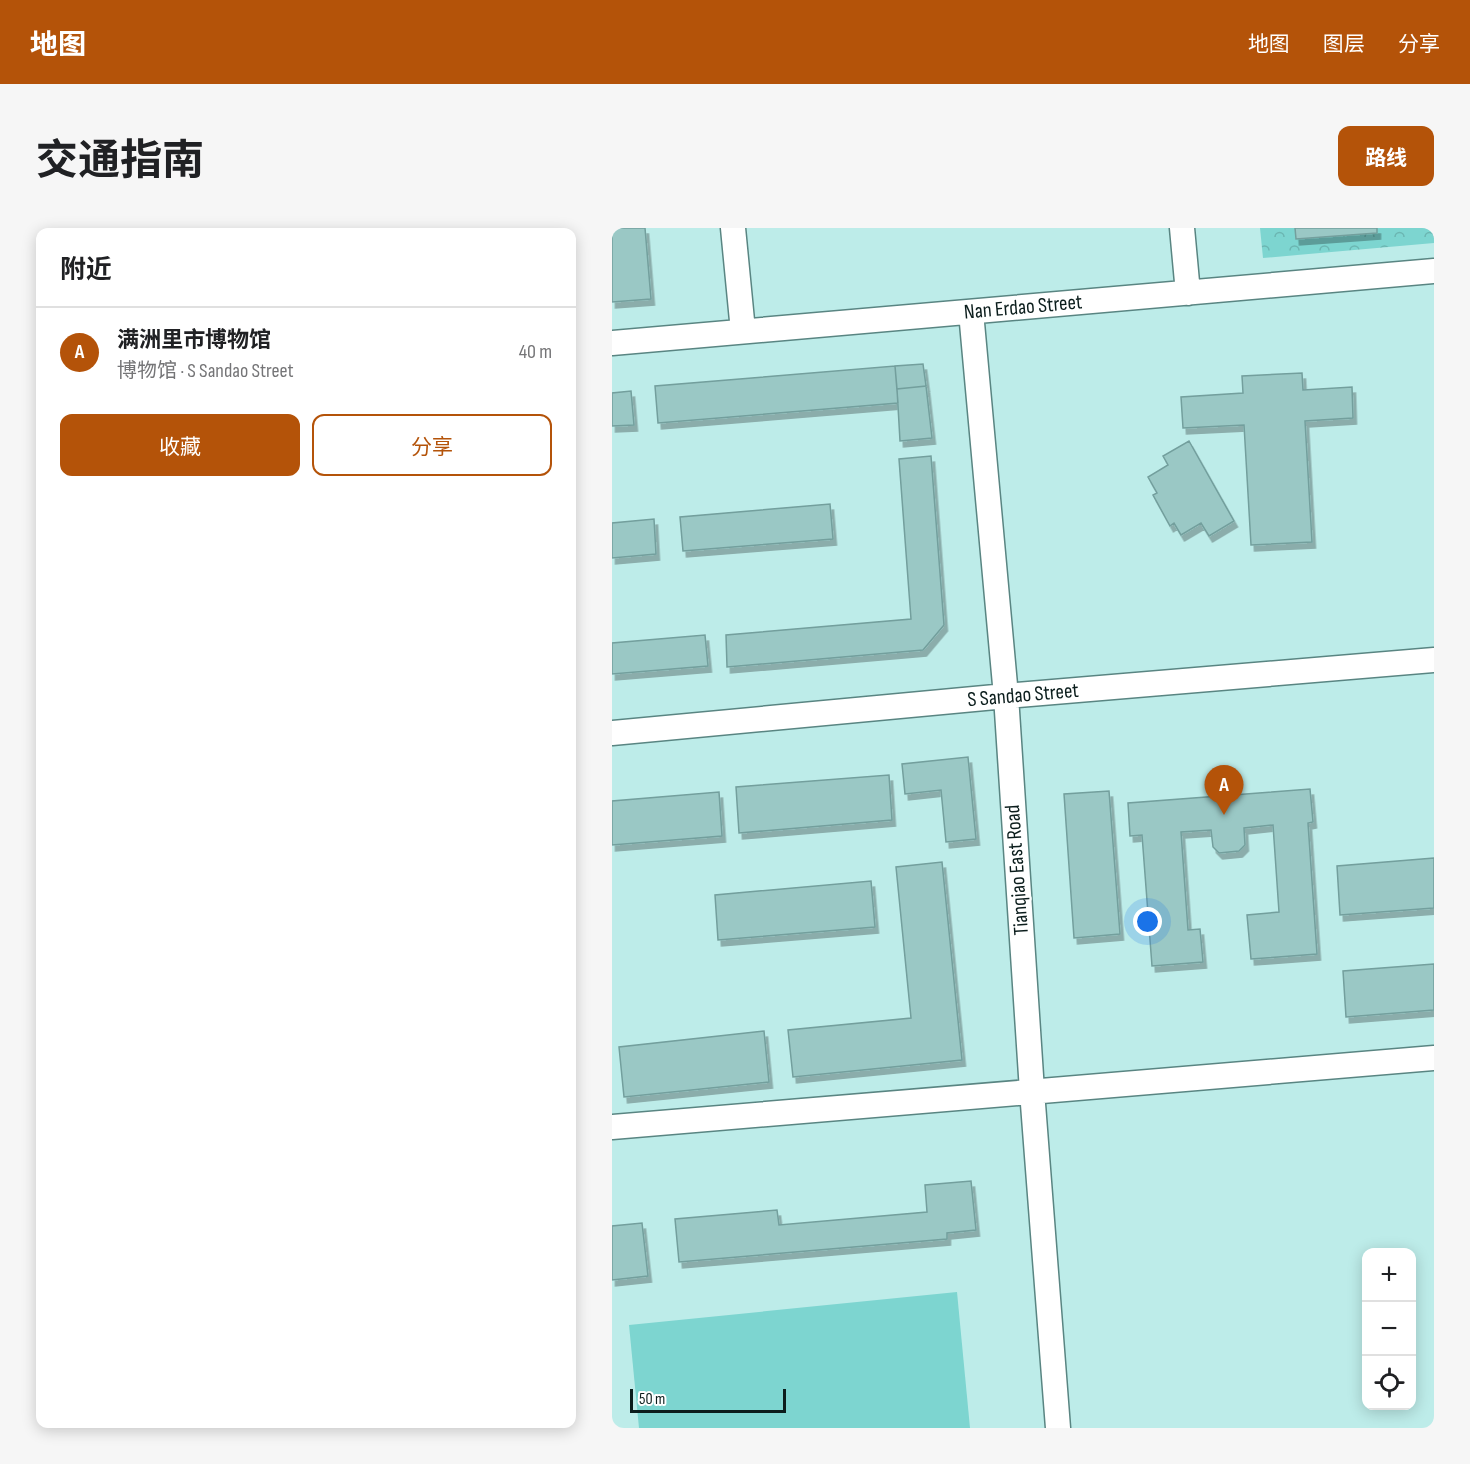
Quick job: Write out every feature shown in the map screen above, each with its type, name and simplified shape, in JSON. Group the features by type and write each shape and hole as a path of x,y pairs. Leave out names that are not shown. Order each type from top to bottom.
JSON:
{"street":[{"path":"733,228 743,331"},
{"path":"1182,228 1188,293"},
{"name":"Nan Erdao Street","path":"612,343 1434,271"},
{"name":"Tianqiao East Road","path":"971,312 1006,696 1032,1091 1058,1428"},
{"name":"S Sandao Street","path":"612,733 1006,696 1434,660"},
{"path":"612,1127 1434,1058"}],"green space":[{"path":"1260,228 1434,228 1434,243 1263,258"},
{"path":"957,1292 970,1428 639,1428 629,1325"}],"building":[{"path":"612,228 645,228 651,299 612,302"},
{"path":"1295,228 1377,228 1377,233 1296,239"},
{"path":"923,364 926,386 897,389 895,366"},
{"path":"895,366 898,403 658,423 655,386"},
{"path":"1302,373 1303,390 1352,387 1353,418 1305,421 1312,542 1251,545 1244,425 1183,428 1181,397 1243,393 1242,376"},
{"path":"926,386 932,438 900,441 897,389"},
{"path":"631,391 634,425 612,426 612,393"},
{"path":"1189,441 1234,521 1209,536 1201,523 1181,535 1174,523 1170,526 1153,495 1157,493 1148,477 1168,465 1163,456"},
{"path":"931,456 944,625 923,650 727,667 726,635 911,619 899,459"},
{"path":"830,504 833,539 683,551 680,517"},
{"path":"654,519 656,554 612,558 612,523"},
{"path":"705,635 708,666 612,674 612,643"},
{"path":"968,757 976,839 946,842 941,790 905,794 902,764"},
{"path":"889,775 892,820 739,833 736,787"},
{"path":"1310,789 1313,822 1308,823 1317,954 1251,959 1247,915 1279,912 1273,825 1244,828 1245,845 1239,851 1219,853 1213,847 1211,830 1181,832 1188,930 1200,929 1203,962 1152,966 1142,835 1130,836 1128,803"},
{"path":"1109,791 1120,934 1074,938 1064,794"},
{"path":"719,792 722,836 612,845 612,801"},
{"path":"1434,858 1434,908 1340,915 1337,866"},
{"path":"942,862 962,1060 793,1077 788,1030 911,1018 896,867"},
{"path":"871,881 875,927 718,940 715,895"},
{"path":"1434,964 1434,1010 1346,1017 1343,971"},
{"path":"764,1031 769,1082 624,1097 619,1047"},
{"path":"971,1181 976,1230 947,1233 947,1239 679,1262 675,1219 777,1210 779,1225 927,1212 925,1185"},
{"path":"642,1223 648,1276 612,1280 612,1226"}],"place":[{"name":"满洲里市博物馆","path":"1224,815"}]}
